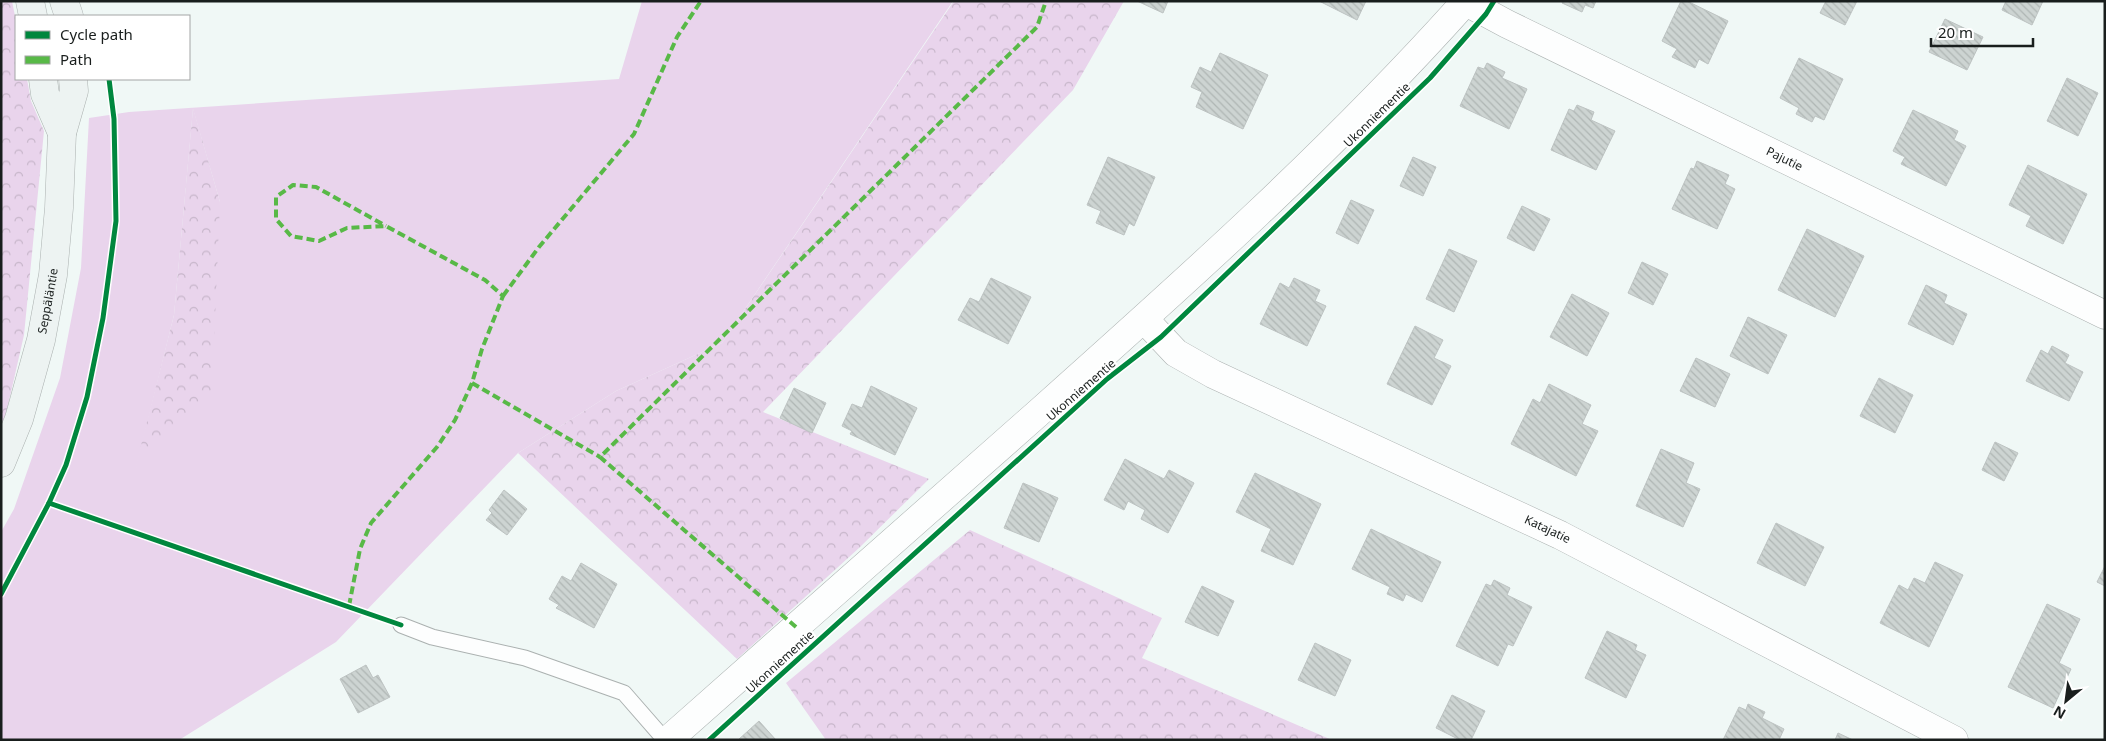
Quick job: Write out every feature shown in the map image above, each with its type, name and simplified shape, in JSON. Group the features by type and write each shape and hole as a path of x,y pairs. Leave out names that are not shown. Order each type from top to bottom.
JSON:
{"main road":[{"path":"30,1 34,15"},
{"path":"64,1 68,15"},
{"name":"Seppäläntie","path":"43,80 45,94 62,133"},
{"name":"Seppäläntie","path":"1,463 19,419 41,340 53,275 59,208 62,133 74,91 73,80"}],"street":[{"name":"Pajutie","path":"1466,2 1507,24 2105,315"},
{"name":"Ukonniementie","path":"666,740 1144,319 1320,153 1389,85 1466,2"},
{"name":"Katajatie","path":"1144,319 1176,353 1213,374 1560,535 1954,740"}],"lane":[{"path":"402,625 432,637 525,658 624,693 666,740"}],"green space":[{"path":"1,1 12,1 15,16 15,80 27,80 31,101 44,131 24,335 6,414 1,425"},
{"path":"642,1 953,1 722,343 616,391 518,453 336,642 179,740 1,740 1,532 14,509 60,378 81,268 89,118 129,112 619,79","holes":["193,109 220,202 136,468 174,315"]},
{"path":"954,1 1124,1 1073,90 763,412 929,479 859,548 737,659 518,453 616,391 722,343"},
{"path":"193,108 220,202 212,389 135,469 174,315"},
{"path":"970,530 1162,618 1142,658 1332,740 826,740 786,683"}],"building":[{"path":"1137,1 1168,1 1163,13"},
{"path":"1319,1 1366,1 1357,20"},
{"path":"1563,1 1596,1 1593,8 1585,5 1582,12 1562,3"},
{"path":"1681,1 1687,1 1728,21 1708,64 1699,59 1695,68 1672,57 1677,49 1662,41"},
{"path":"1826,1 1857,1 1845,25 1820,13"},
{"path":"2006,1 2043,1 2032,25 2002,10"},
{"path":"1945,19 1983,37 1967,70 1929,52"},
{"path":"1220,53 1268,75 1243,129 1196,107 1202,92 1191,87 1200,67 1211,72"},
{"path":"1799,58 1843,79 1824,120 1815,116 1812,122 1796,114 1799,108 1780,98"},
{"path":"1487,63 1505,72 1502,78 1527,89 1509,129 1460,106 1478,67 1484,69"},
{"path":"2067,78 2098,93 2078,136 2047,121"},
{"path":"1577,105 1594,112 1591,120 1615,131 1596,170 1551,150 1569,109 1574,111"},
{"path":"1913,110 1958,131 1954,140 1966,146 1946,186 1901,164 1905,157 1893,151"},
{"path":"1108,157 1155,177 1134,226 1129,223 1124,235 1096,223 1101,211 1087,205"},
{"path":"1413,157 1436,167 1423,196 1400,186"},
{"path":"1697,161 1729,175 1725,184 1735,189 1717,229 1672,209 1691,168 1694,169"},
{"path":"2028,165 2087,194 2063,244 2026,226 2031,216 2009,205"},
{"path":"1351,200 1374,210 1358,244 1336,233"},
{"path":"1522,206 1550,219 1534,251 1507,238"},
{"path":"1807,229 1864,256 1835,317 1778,290"},
{"path":"1449,249 1477,261 1454,312 1426,299"},
{"path":"1642,262 1668,274 1653,305 1628,293"},
{"path":"991,278 1031,297 1008,344 958,320 970,298 979,302"},
{"path":"1294,278 1320,290 1315,301 1326,306 1307,346 1260,324 1280,283 1289,288"},
{"path":"1926,285 1947,295 1944,303 1967,314 1953,345 1908,324"},
{"path":"1572,294 1609,313 1587,356 1550,337"},
{"path":"1748,317 1787,335 1768,374 1730,356"},
{"path":"1415,326 1443,340 1434,358 1451,366 1432,405 1387,384"},
{"path":"2052,346 2069,355 2065,363 2083,372 2069,401 2026,381 2041,350 2048,354"},
{"path":"1696,358 1730,374 1715,407 1680,391"},
{"path":"1879,378 1913,395 1895,433 1860,416"},
{"path":"1549,384 1591,405 1582,424 1598,431 1576,476 1511,444 1533,399 1540,403"},
{"path":"871,386 917,408 895,455 850,434 852,431 842,426 852,404 862,408"},
{"path":"794,388 826,403 812,433 780,418"},
{"path":"1995,442 2018,453 2004,481 1982,470"},
{"path":"1661,449 1694,463 1686,483 1700,489 1683,527 1636,506"},
{"path":"1125,459 1164,479 1169,470 1194,483 1168,533 1141,519 1145,510 1128,501 1124,510 1104,500"},
{"path":"1255,473 1321,504 1293,565 1261,551 1271,529 1236,512"},
{"path":"1023,483 1058,498 1039,542 1004,528"},
{"path":"504,490 527,509 507,535 486,520 492,513 489,510"},
{"path":"1776,523 1824,547 1805,586 1757,563"},
{"path":"1371,529 1441,562 1422,602 1406,594 1403,601 1387,594 1390,587 1352,569"},
{"path":"1935,562 1963,575 1929,647 1880,623 1899,585 1908,590 1914,578 1925,583"},
{"path":"581,563 617,584 594,628 556,608 559,605 549,599 562,576 571,581"},
{"path":"2105,566 2105,586 2097,582"},
{"path":"1494,580 1510,588 1507,595 1532,607 1513,646 1508,644 1498,666 1456,646 1486,584 1491,586"},
{"path":"1202,586 1234,601 1218,636 1185,622"},
{"path":"2047,604 2080,619 2059,663 2071,669 2053,708 2008,687"},
{"path":"1607,631 1637,645 1635,650 1646,655 1626,698 1585,678"},
{"path":"1315,643 1351,660 1335,696 1298,680"},
{"path":"366,665 373,678 378,675 390,697 358,713 340,679"},
{"path":"1452,695 1485,711 1471,740 1460,740 1436,728"},
{"path":"1748,704 1765,712 1762,718 1784,729 1779,740 1723,740 1739,707 1746,710"},
{"path":"759,721 776,740 738,740"},
{"path":"1838,733 1853,740 1835,740"}],"marked path":[{"path":"503,296 539,247 634,134 677,37 701,1"},
{"path":"796,627 600,457 1037,27 1046,1"},
{"path":"349,606 360,549 371,523 437,447 455,420 472,383 482,349 503,296 485,280 386,226 347,228 319,241 291,236 276,219 276,197 293,185 316,187 386,226"},
{"path":"472,383 600,457"}],"cycle path":[{"path":"709,740 1107,379 1161,337 1430,78 1486,14 1494,1"},
{"path":"1,594 49,503 66,465 87,397 103,318 116,221 114,119 109,80"},
{"path":"49,503 401,625"}]}
